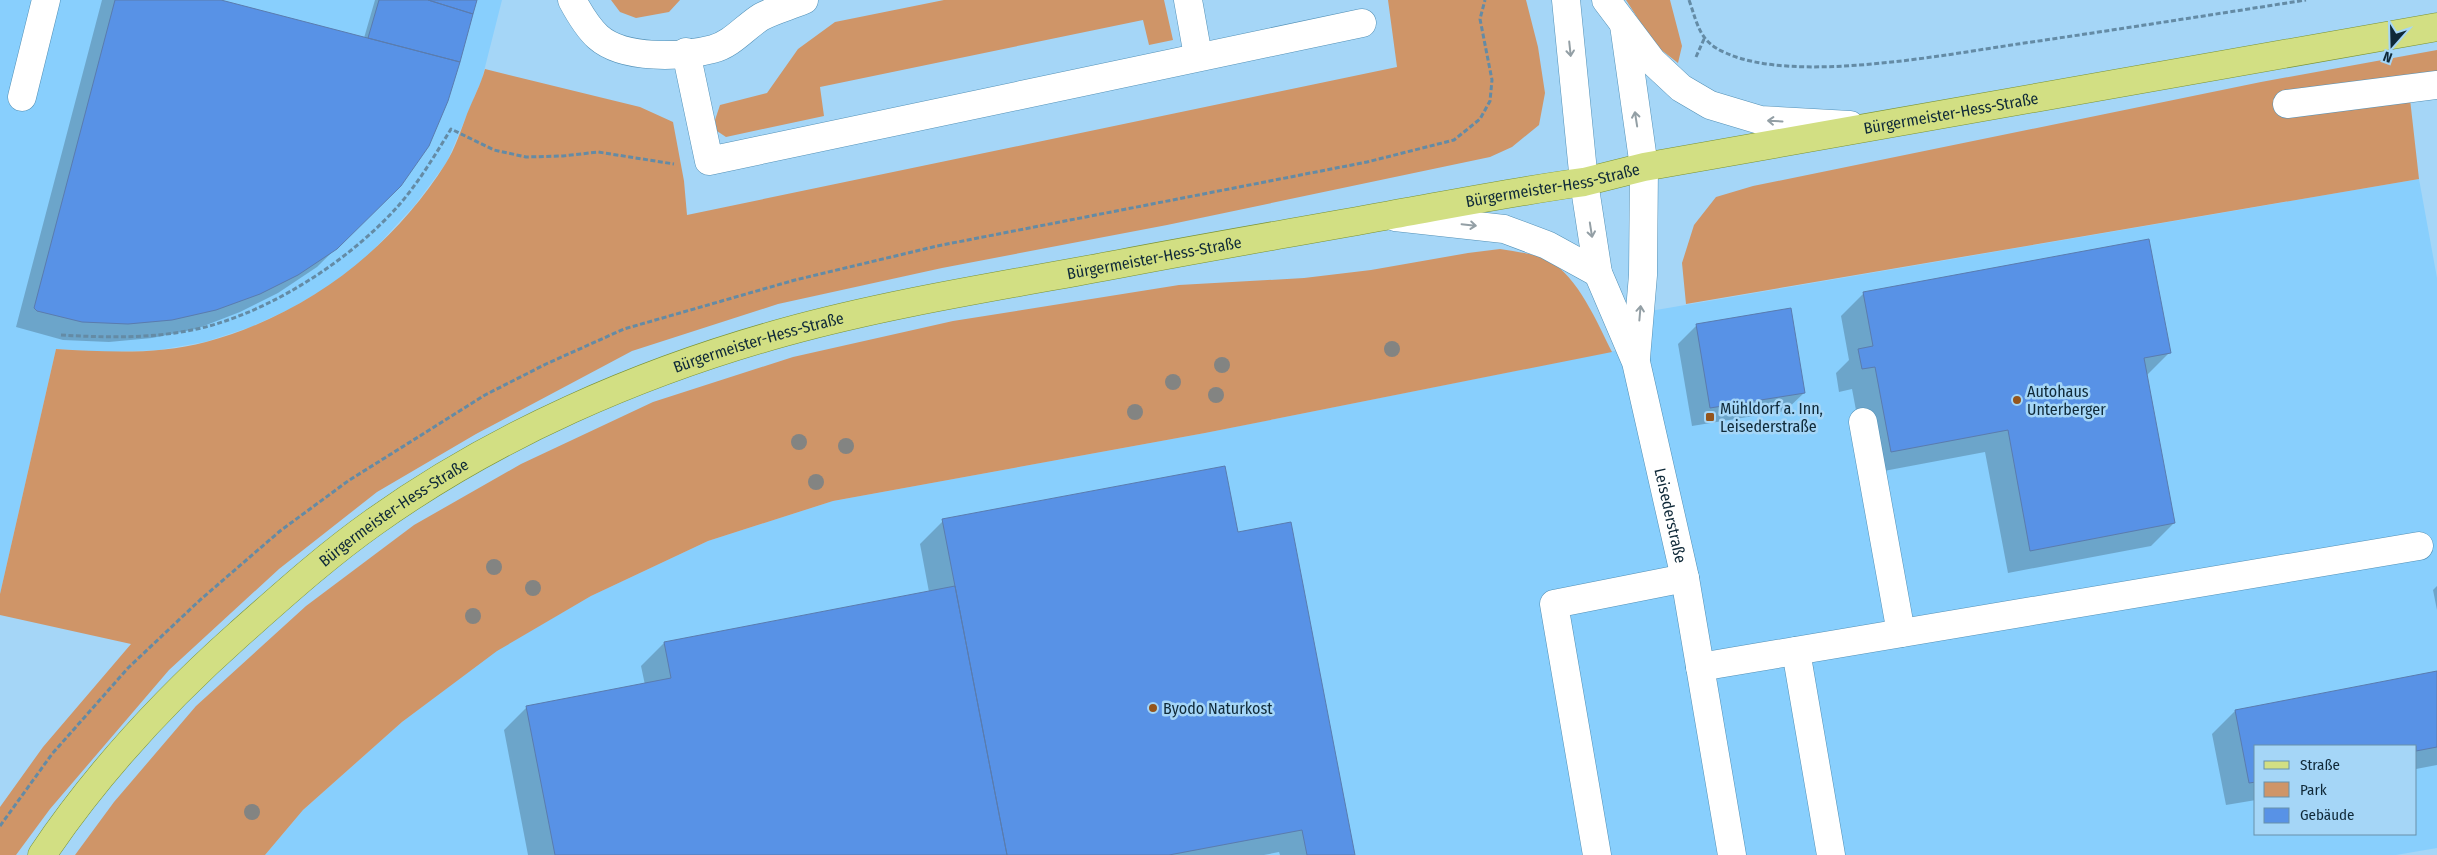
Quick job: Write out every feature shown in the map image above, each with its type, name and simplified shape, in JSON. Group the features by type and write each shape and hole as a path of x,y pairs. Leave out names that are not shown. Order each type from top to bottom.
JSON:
{"main road":[{"name":"Bürgermeister-Hess-Straße","path":"42,855 93,786 196,672 317,564 376,520 509,440 562,415 711,355 786,332 948,296 1524,190 1584,182 1644,167 2437,27"}],"street":[{"path":"22,97 46,0"},
{"path":"572,0 584,21 599,38 618,48 646,55 714,49 731,40 762,17 804,0"},
{"path":"1188,0 1198,56"},
{"name":"Leisederstraße","path":"1566,0 1584,182 1598,273 1636,362 1685,578 1732,855"},
{"path":"1606,0 1652,62 1682,88 1710,105 1760,120 1876,127"},
{"path":"686,52 709,160 1362,23"},
{"path":"1624,24 1644,167 1643,275 1636,362"},
{"path":"2287,104 2437,85"},
{"path":"1386,216 1504,229 1547,245 1598,273"},
{"path":"1864,422 1901,633"},
{"path":"1700,667 2419,546"},
{"path":"1597,855 1554,604 1685,578"},
{"path":"1796,651 1831,855"}],"path":[{"path":"1689,0 1704,39 1725,53 1760,63 1794,66 1846,65 1921,58 2306,0"},
{"path":"61,335 116,338 167,333 216,324 267,303 306,282 359,245 399,205 428,166 450,129 494,150 526,157 563,156 598,152 679,165 709,160"}],"shaded area":[{"path":"0,0 502,0 482,79 447,162 415,205 367,257 334,283 290,309 251,327 205,342 159,350 109,352 56,349 0,594"},
{"path":"2419,179 2437,278 2437,848 2396,855 265,855 303,810 402,722 497,650 591,596 708,541 833,501 1205,433 1634,347 1627,315"}],"green space":[{"path":"611,0 680,0 669,12 636,18 620,12"},
{"path":"944,0 1164,0 1173,40 1149,45 1143,20 820,87 824,116 726,137 717,131 715,120 720,105 767,93 798,49 835,22"},
{"path":"1388,0 1526,0 1538,47 1545,93 1539,125 1512,147 1490,157 1167,225 942,268 778,304 632,351 476,434 377,492 279,569 169,670 50,809 16,855 0,855 0,807 43,747 131,644 0,615 0,594 56,349 132,352 188,346 243,330 278,315 311,296 343,275 372,251 424,195 452,152 485,69 640,107 673,122 684,181 687,215 1397,67"},
{"path":"1626,0 1670,0 1682,46 1678,63 1655,45"},
{"path":"2437,50 2437,77 2410,99 2419,179 1686,304 1682,263 1694,225 1716,197 1753,186 2261,82"},
{"path":"1500,249 1537,256 1549,261 1569,277 1586,301 1612,352 1205,433 833,501 708,541 591,596 497,651 402,722 303,810 265,855 75,855 114,802 196,706 306,606 414,525 521,464 653,402 793,357 953,321 1179,285 1304,278 1371,270"}],"building":[{"path":"115,0 221,0 460,62 448,101 429,146 401,186 337,249 298,275 260,294 216,310 172,320 128,324 82,322 37,311 34,308"},
{"path":"379,0 428,0 473,14 460,62 368,38"},
{"path":"428,0 477,0 473,14"},
{"name":"Autohaus Unterberger","path":"2149,239 2171,353 2144,358 2175,523 2030,551 2008,430 1891,452 1875,367 1862,369 1858,349 1873,346 1863,292"},
{"path":"1791,308 1805,393 1710,408 1696,324"},
{"name":"Byodo Naturkost","path":"1225,466 1238,532 1291,522 1355,855 1307,855 1302,830 1169,855 1007,855 942,519"},
{"path":"955,586 1007,855 555,855 526,706 671,678 664,642"},
{"path":"2437,671 2437,747 2417,751 2417,745 2254,745 2254,782 2249,783 2235,710"}],"place":[{"name":"Autohaus Unterberger","path":"2017,400"},
{"name":"Mühldorf a. Inn, Leisederstraße","path":"1710,417"},
{"name":"Byodo Naturkost","path":"1153,708"}]}
